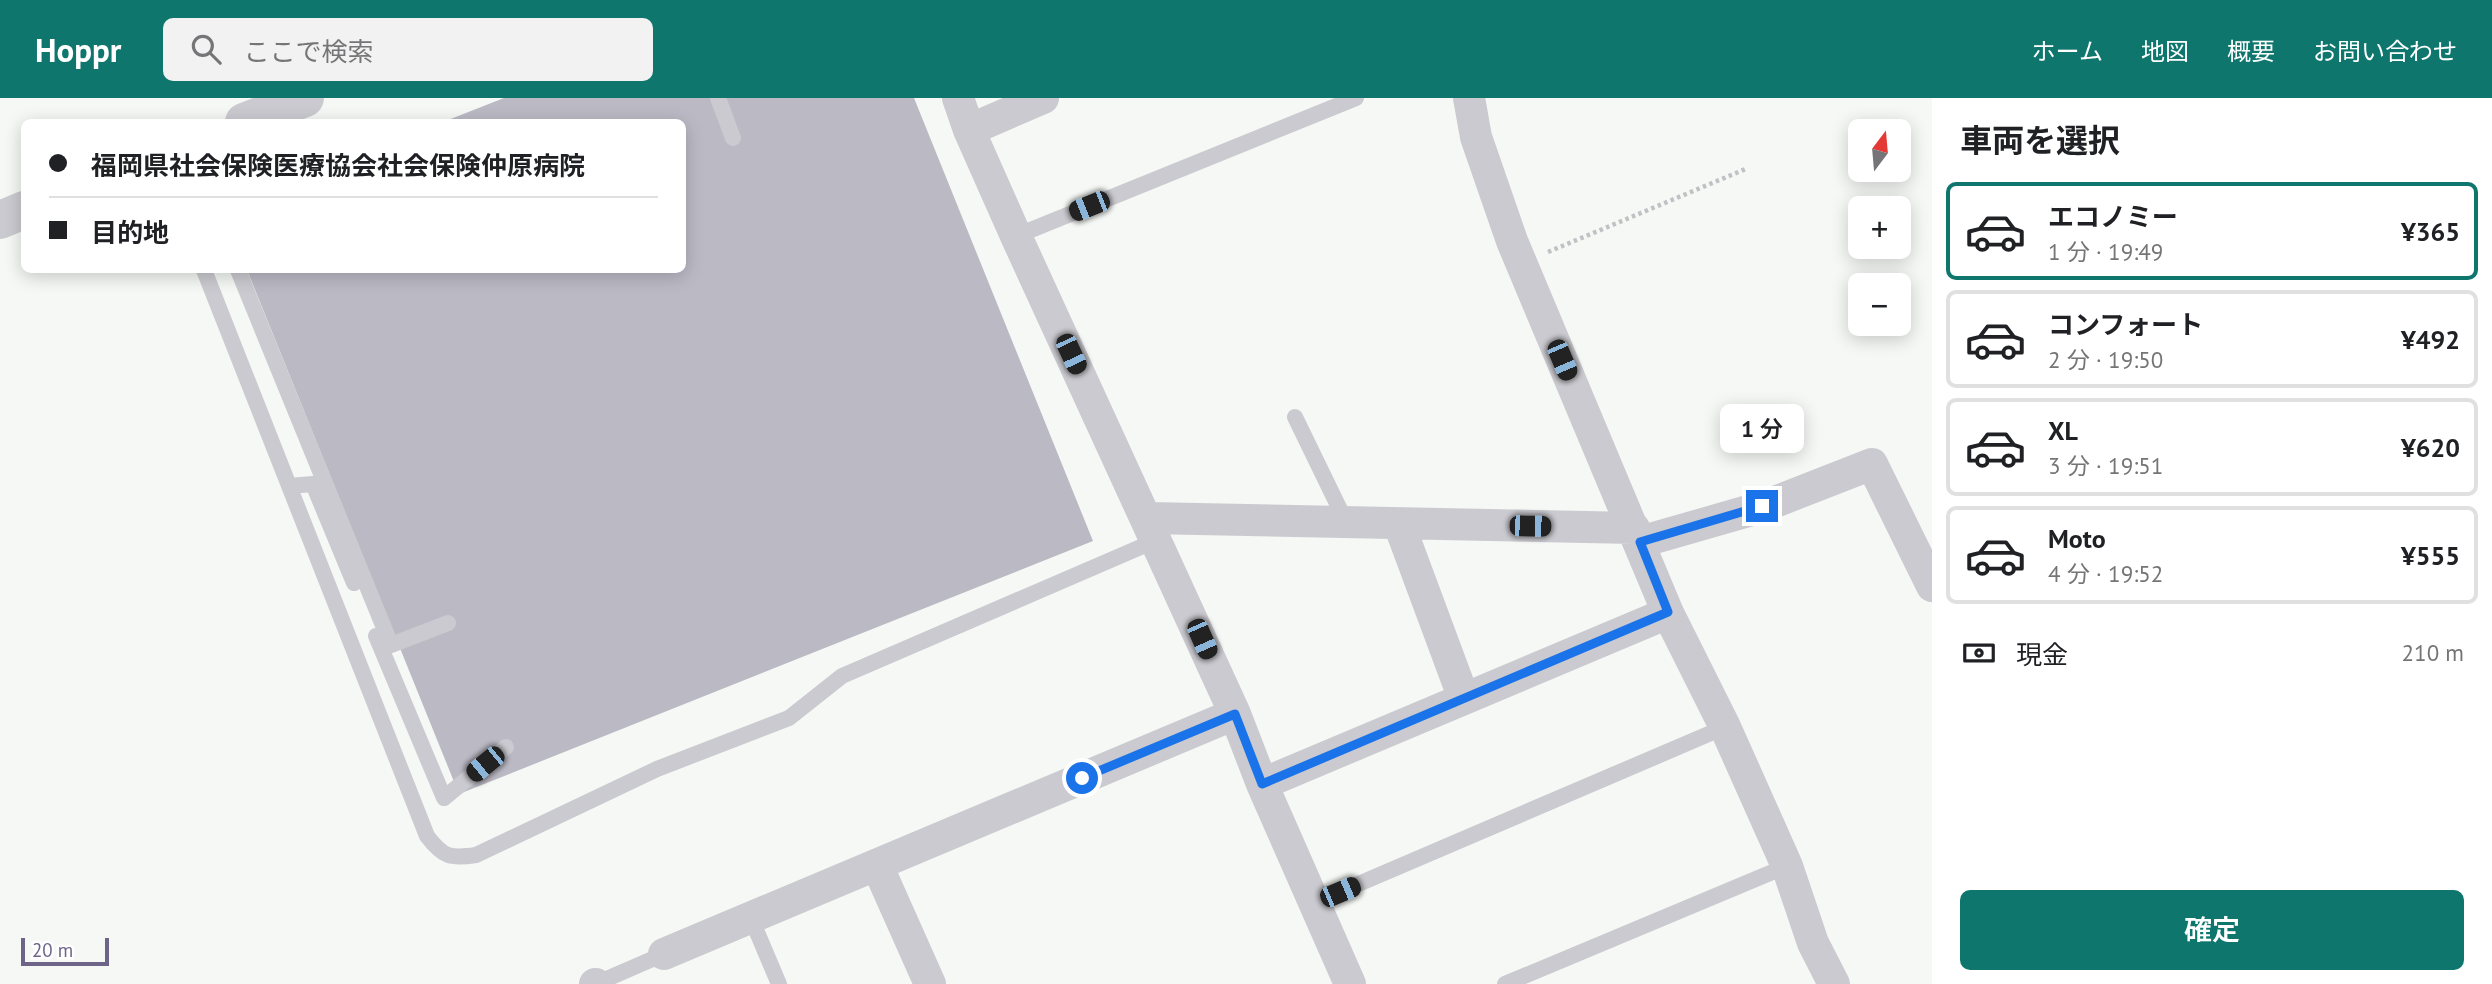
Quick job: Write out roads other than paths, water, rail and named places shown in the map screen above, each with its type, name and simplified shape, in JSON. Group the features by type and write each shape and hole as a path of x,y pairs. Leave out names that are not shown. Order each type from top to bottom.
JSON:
{"street":[{"path":"252,119 305,98"},
{"path":"958,98 969,130 1016,236 1235,714 1262,784 1350,984"},
{"path":"969,130 1043,98"},
{"path":"1469,98 1476,137 1521,264 1668,612 1725,727 1787,866 1813,943 1834,984"},
{"path":"0,220 21,211"},
{"path":"1152,529 1346,522 1637,535 1762,506 1872,464 1932,586"},
{"path":"1399,524 1464,699"},
{"path":"1262,784 1668,612"},
{"path":"664,954 1235,714"},
{"path":"877,865 930,984"}],"lane":[{"path":"718,98 733,138"},
{"path":"1016,236 1356,98"},
{"path":"205,273 427,836 439,851 455,858 476,855 657,769 789,718 842,676 1152,529"},
{"path":"240,273 391,645 448,623"},
{"path":"1295,416 1346,522"},
{"path":"289,486 313,484 444,797 506,747"},
{"path":"1314,904 1725,727"},
{"path":"1505,984 1787,866"},
{"path":"751,918 779,984"},
{"path":"595,984 664,954"}]}
